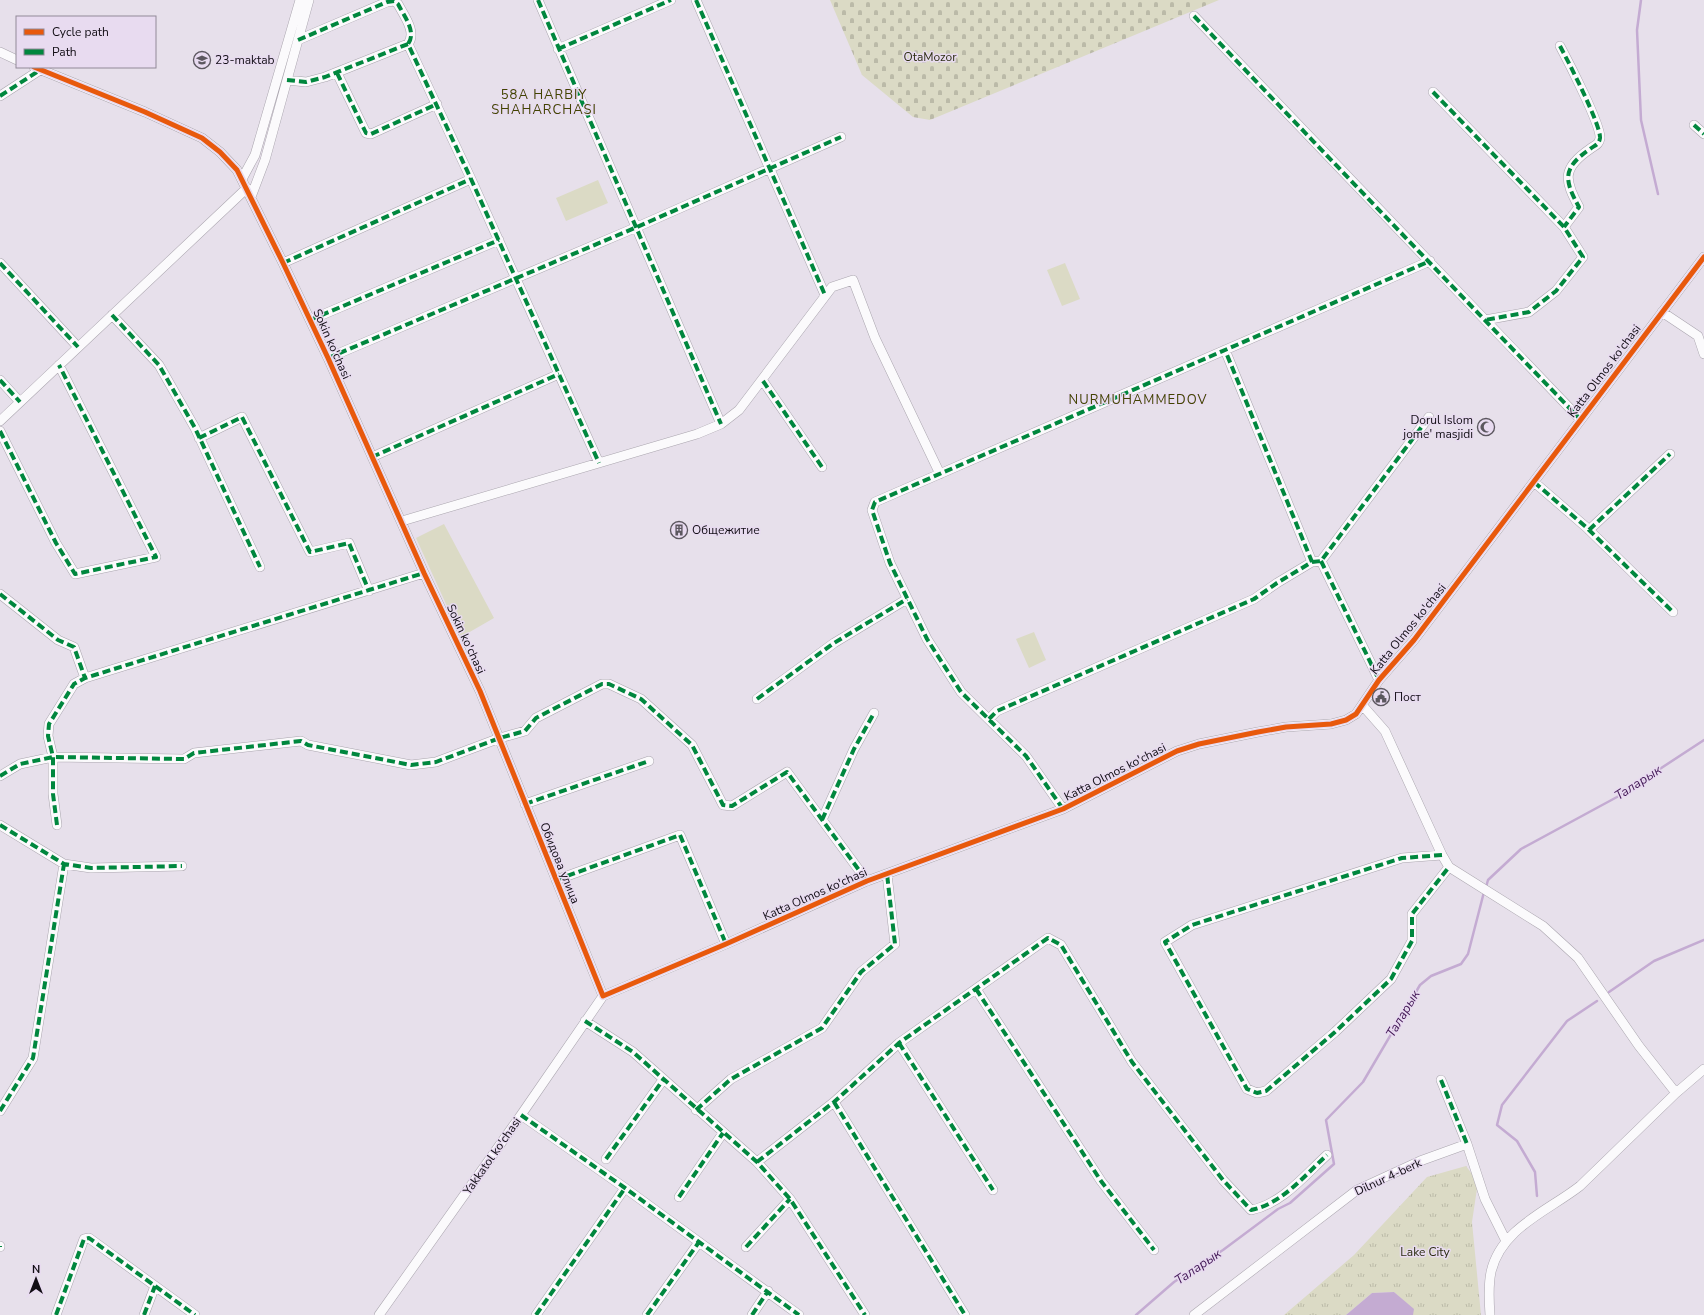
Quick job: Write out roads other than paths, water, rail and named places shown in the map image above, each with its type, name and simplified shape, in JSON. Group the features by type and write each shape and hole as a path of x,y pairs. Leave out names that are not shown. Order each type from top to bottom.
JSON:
{"street":[{"path":"242,179 254,155 300,0"},
{"path":"0,421 112,315 249,192 265,160 309,0"},
{"path":"538,0 721,424"},
{"path":"558,49 671,0"},
{"path":"696,0 825,295"},
{"path":"287,80 306,82 337,73 408,44 412,39 412,33 398,4 394,1 387,2 298,40"},
{"path":"1194,16 1368,200 1430,261 1580,419"},
{"path":"408,44 499,240 599,463"},
{"path":"1560,46 1589,104 1600,137 1598,144 1570,165 1568,174 1570,190 1579,207 1564,227"},
{"path":"0,52 16,60"},
{"path":"0,96 37,68"},
{"name":"Sokin ko'chasi","path":"37,68 145,112 202,138 220,152 237,170 249,192 328,358 500,738"},
{"path":"337,73 366,133 371,134 437,104"},
{"path":"1433,92 1564,227 1583,257 1556,291 1528,312 1485,320"},
{"path":"1694,125 1704,134"},
{"path":"328,358 637,227 841,137"},
{"path":"283,263 471,179"},
{"path":"310,320 499,240"},
{"name":"Katta Olmos ko'chasi","path":"603,996 726,944 867,881 1063,809 1177,751 1200,744 1286,727 1331,724 1346,720 1356,714 1379,680 1414,640 1704,257"},
{"path":"1063,809 1026,756 961,692 927,639 890,563 872,510 875,502 1430,261"},
{"path":"0,263 78,347"},
{"path":"402,521 697,434 721,424 740,410 832,287 853,280 875,338 940,474"},
{"path":"1662,312 1698,336 1704,354"},
{"path":"112,315 159,365 199,438 260,567"},
{"path":"1225,350 1316,561 1379,680"},
{"path":"0,431 56,543 75,574 156,557 59,365"},
{"path":"372,457 559,374"},
{"path":"0,380 20,402"},
{"path":"763,381 822,467"},
{"path":"199,438 242,417 310,552 348,543 369,591"},
{"path":"989,719 997,711 1254,599 1276,583 1316,561 1428,417"},
{"path":"1589,530 1670,454"},
{"path":"1534,482 1589,530 1673,612"},
{"path":"57,825 53,794 53,757 48,736 49,724 74,684 85,678 424,573"},
{"path":"0,594 58,640 74,647 85,678"},
{"path":"757,700 834,643 907,599"},
{"path":"0,776 20,764 53,757 184,758 194,753 301,741 308,745 411,765 436,762 500,738 525,731 536,718 602,684 609,684 641,699 692,745 723,805 732,806 787,772 867,881"},
{"path":"1362,706 1385,731 1442,856 1449,867 1543,926 1578,958 1638,1046 1676,1093"},
{"path":"822,820 854,749 874,713"},
{"name":"Обидова улица","path":"500,738 603,996"},
{"path":"526,804 649,761"},
{"path":"0,826 64,864 91,868 182,866"},
{"path":"556,880 680,835 726,944"},
{"path":"1442,856 1402,858 1192,925 1165,942 1248,1089 1257,1093 1266,1091 1335,1032 1391,979 1412,941 1412,914 1449,867"},
{"path":"0,1112 29,1066 34,1053 64,864"},
{"path":"696,1110 731,1079 822,1028 861,972 895,944 887,874"},
{"path":"757,1162 834,1102 899,1043 1048,938 1060,946 1132,1062 1223,1180 1251,1210 1260,1208 1278,1199 1327,1154"},
{"path":"976,989 1101,1181 1154,1250"},
{"name":"Yakkatol ko'chasi","path":"379,1315 521,1115 603,996"},
{"path":"585,1021 633,1052 696,1110 757,1162 790,1199 865,1315"},
{"path":"899,1043 993,1190"},
{"path":"1490,1315 1491,1273 1496,1256 1506,1241 1519,1228 1565,1198 1580,1186 1676,1093 1704,1069"},
{"path":"606,1159 664,1080"},
{"path":"1441,1080 1467,1144 1485,1199 1506,1241"},
{"path":"834,1102 965,1315"},
{"path":"521,1115 626,1188 799,1315"},
{"path":"679,1197 723,1133"},
{"name":"Dilnur 4-berk","path":"1194,1315 1357,1190 1420,1162 1467,1144"},
{"path":"536,1315 626,1188"},
{"path":"746,1246 790,1199"},
{"path":"56,1315 84,1239 89,1238 195,1315"},
{"path":"647,1315 699,1242"},
{"path":"144,1315 155,1286"},
{"path":"752,1315 768,1291"}],"waterway":[{"path":"1641,0 1637,30 1641,120 1658,194"},
{"name":"Таларык","path":"1486,887 1488,880 1521,849 1617,797 1704,740"},
{"name":"Таларык","path":"1136,1315 1174,1282 1223,1250 1278,1209 1290,1203 1334,1164 1326,1120 1363,1082 1420,985 1431,976 1461,964 1468,954 1484,892"},
{"path":"1609,992 1654,961 1704,940"},
{"path":"1537,1196 1535,1172 1517,1141 1497,1125 1502,1105 1567,1021 1597,1001"}],"place":[{"name":"23-maktab","path":"202,60"},
{"name":"Dorul Islom jome' masjidi","path":"1486,427"},
{"name":"Общежитие","path":"679,530"},
{"name":"Пост","path":"1381,697"}],"district":[{"name":"58A HARBIY SHAHARCHASI","path":"544,102"},
{"name":"NURMUHAMMEDOV","path":"1138,400"}],"park label":[{"name":"OtaMozor","path":"930,57"},
{"name":"Lake City","path":"1425,1252"}]}
